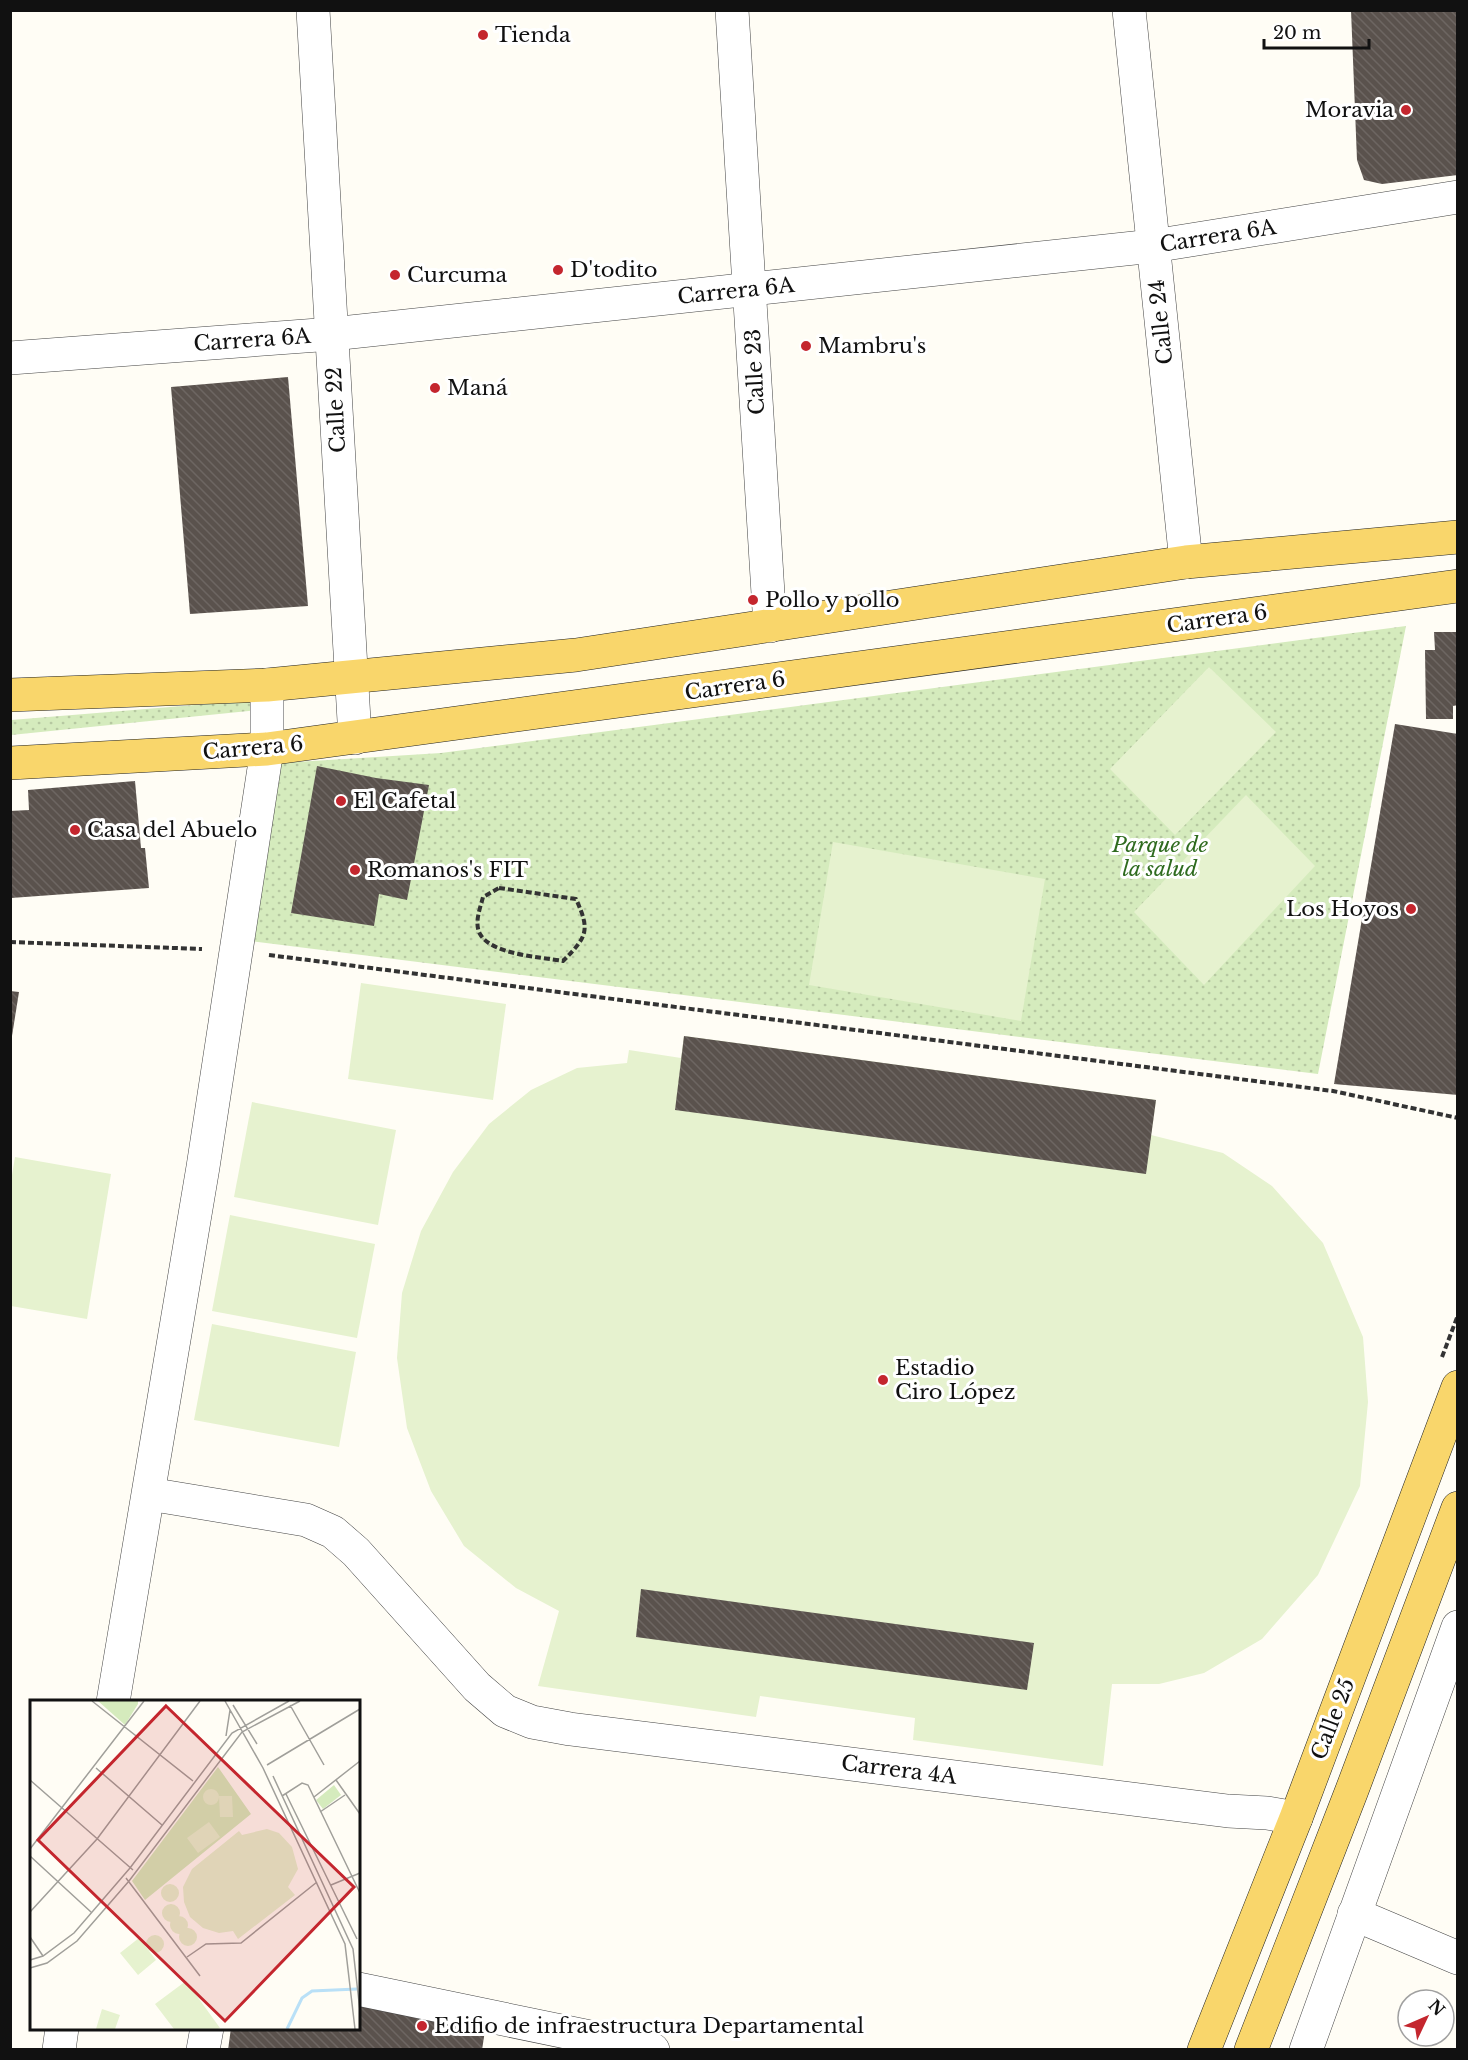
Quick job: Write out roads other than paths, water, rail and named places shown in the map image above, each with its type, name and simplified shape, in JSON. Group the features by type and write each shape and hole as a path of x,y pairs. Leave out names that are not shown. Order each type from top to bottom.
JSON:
{"main road":[{"path":"10,695 267,686 576,655 1186,562 1458,537"},
{"name":"Carrera 6","path":"10,763 267,749 1458,586"},
{"name":"Calle 25","path":"1204,2049 1296,1818 1458,1387"},
{"name":"Calle 25","path":"1251,2049 1458,1508"}],"street":[{"name":"Calle 22","path":"313,10 355,738"},
{"name":"Calle 23","path":"732,10 770,626"},
{"name":"Calle 24","path":"1129,10 1186,562"},
{"name":"Carrera 6A","path":"10,358 332,334 1153,246 1458,197"},
{"path":"115,1687 203,1167 267,749 267,686"},
{"name":"Carrera 4A","path":"149,1494 306,1520 333,1532 356,1552 477,1687 505,1711 532,1722 570,1729 1296,1818"},
{"path":"1306,2049 1458,1627"},
{"path":"1352,1790 1392,1808"},
{"path":"1354,1914 1458,1958"},
{"path":"360,1990 543,2038 653,2049"},
{"path":"58,2049 62,2030"},
{"path":"203,2049 207,2030"}],"place":[{"name":"Tienda","path":"483,35"},
{"name":"Moravia","path":"1406,110"},
{"name":"D'todito","path":"558,270"},
{"name":"Curcuma","path":"395,275"},
{"name":"Mambru's","path":"806,346"},
{"name":"Maná","path":"435,388"},
{"name":"Pollo y pollo","path":"753,600"},
{"name":"El Cafetal","path":"341,801"},
{"name":"Casa del Abuelo","path":"75,830"},
{"name":"Romanos's FIT","path":"355,870"},
{"name":"Los Hoyos","path":"1411,909"},
{"name":"Estadio Ciro López","path":"883,1380"},
{"name":"Edifio de infraestructura Departamental","path":"422,2026"}],"park label":[{"name":"Parque de la salud","path":"1160,857"}]}
